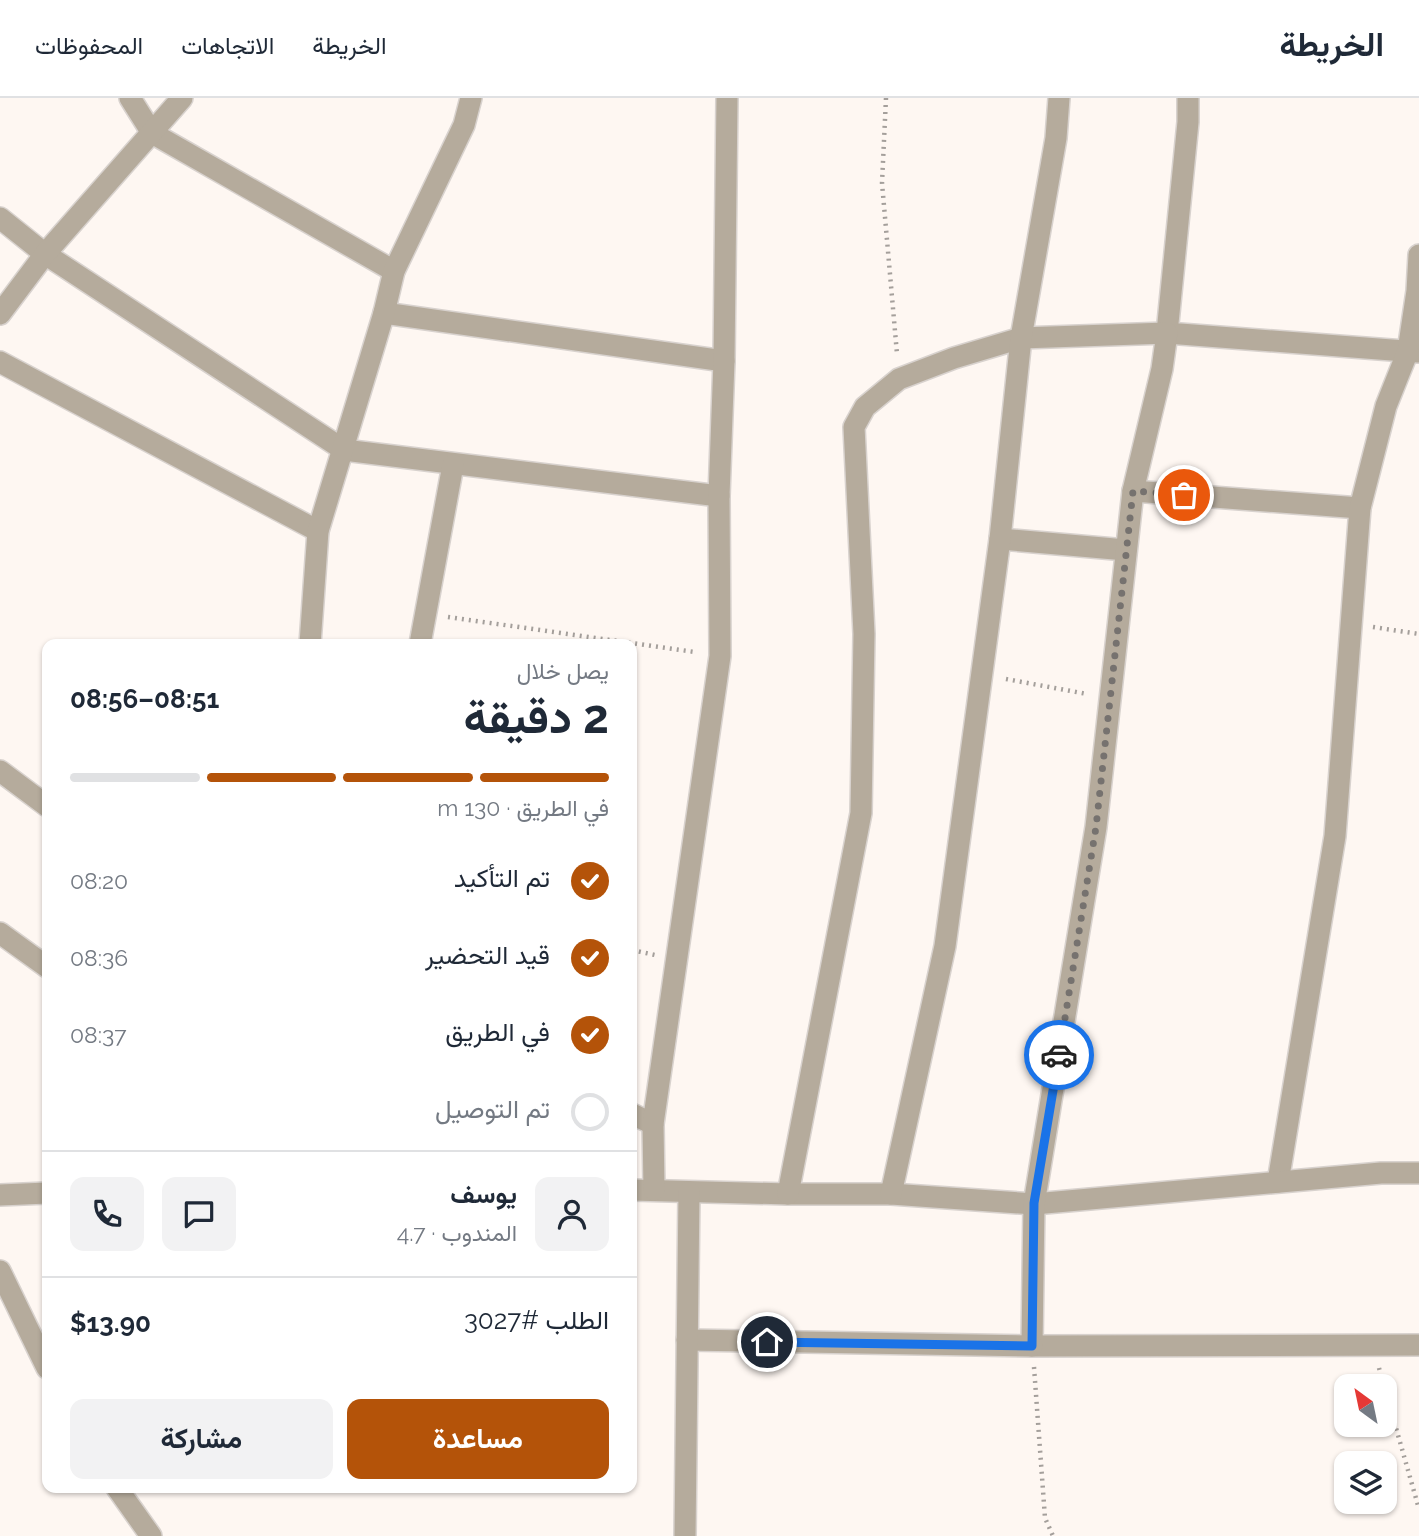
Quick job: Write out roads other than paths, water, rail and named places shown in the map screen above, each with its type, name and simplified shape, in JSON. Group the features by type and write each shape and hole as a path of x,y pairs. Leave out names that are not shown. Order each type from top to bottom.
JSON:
{"street":[{"path":"131,98 152,133 394,271"},
{"path":"0,314 44,254 182,98"},
{"path":"310,639 318,531 344,450 394,271 464,125 471,98"},
{"path":"654,1190 653,1124 720,656 719,496 724,361 727,98"},
{"path":"891,1194 945,946 1000,539 1021,338 1056,138 1059,98"},
{"path":"1032,1346 1034,1203 1096,827 1133,491 1162,369 1188,122 1188,98"},
{"path":"0,218 44,254 344,450 719,496"},
{"path":"1278,1182 1335,836 1360,508 1386,406 1413,352 1419,255"},
{"path":"384,313 724,361"},
{"path":"788,1195 861,813 864,634 854,427 865,407 899,379 954,358 1021,338 1167,332 1413,352"},
{"path":"0,362 318,531"},
{"path":"421,639 453,465"},
{"path":"1133,491 1360,508"},
{"path":"1000,539 1126,550"},
{"path":"0,771 42,802"},
{"path":"0,933 42,963"},
{"path":"637,1116 653,1124"},
{"path":"637,1190 788,1195 891,1194 1034,1203 1381,1173 1419,1173"},
{"path":"685,1536 689,1192"},
{"path":"0,1195 42,1193"},
{"path":"0,1271 42,1358"},
{"path":"687,1340 1032,1346 1419,1345"},
{"path":"121,1493 151,1536"}]}
